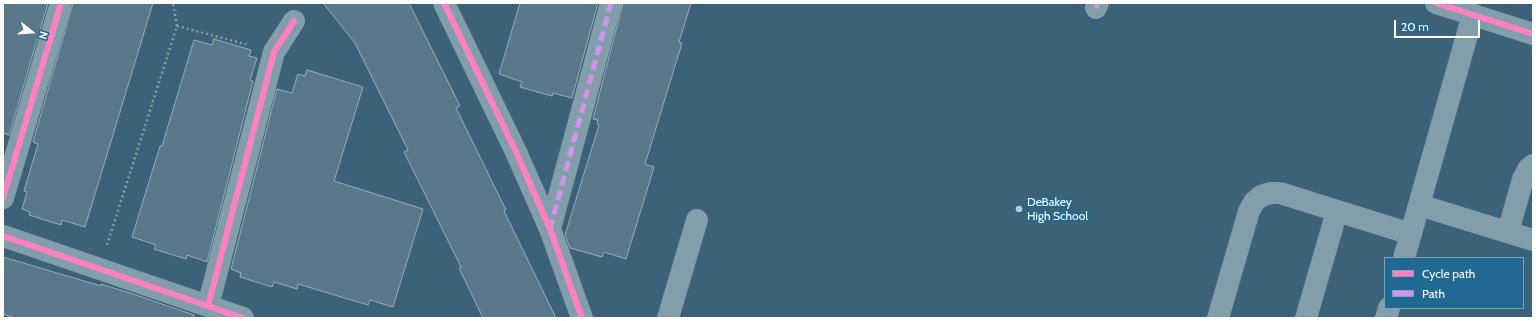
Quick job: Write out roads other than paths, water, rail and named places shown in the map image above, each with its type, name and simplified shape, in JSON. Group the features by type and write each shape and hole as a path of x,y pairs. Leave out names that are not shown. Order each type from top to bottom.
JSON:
{"street":[{"path":"3,198 61,3"},
{"path":"444,3 516,152 550,229 582,318"},
{"path":"550,229 611,3"},
{"path":"1436,3 1533,34"},
{"path":"1404,257 1473,14"},
{"path":"208,306 274,52 294,21"},
{"path":"1508,232 1525,199 1523,180 1529,168 1533,165"},
{"path":"1218,318 1249,211 1254,202 1261,196 1270,193 1280,193 1411,234"},
{"path":"1419,205 1533,240"},
{"path":"1306,318 1337,211"},
{"path":"668,318 697,220"},
{"path":"3,236 243,318"}],"place":[{"name":"DeBakey High School","path":"1019,209"}]}
